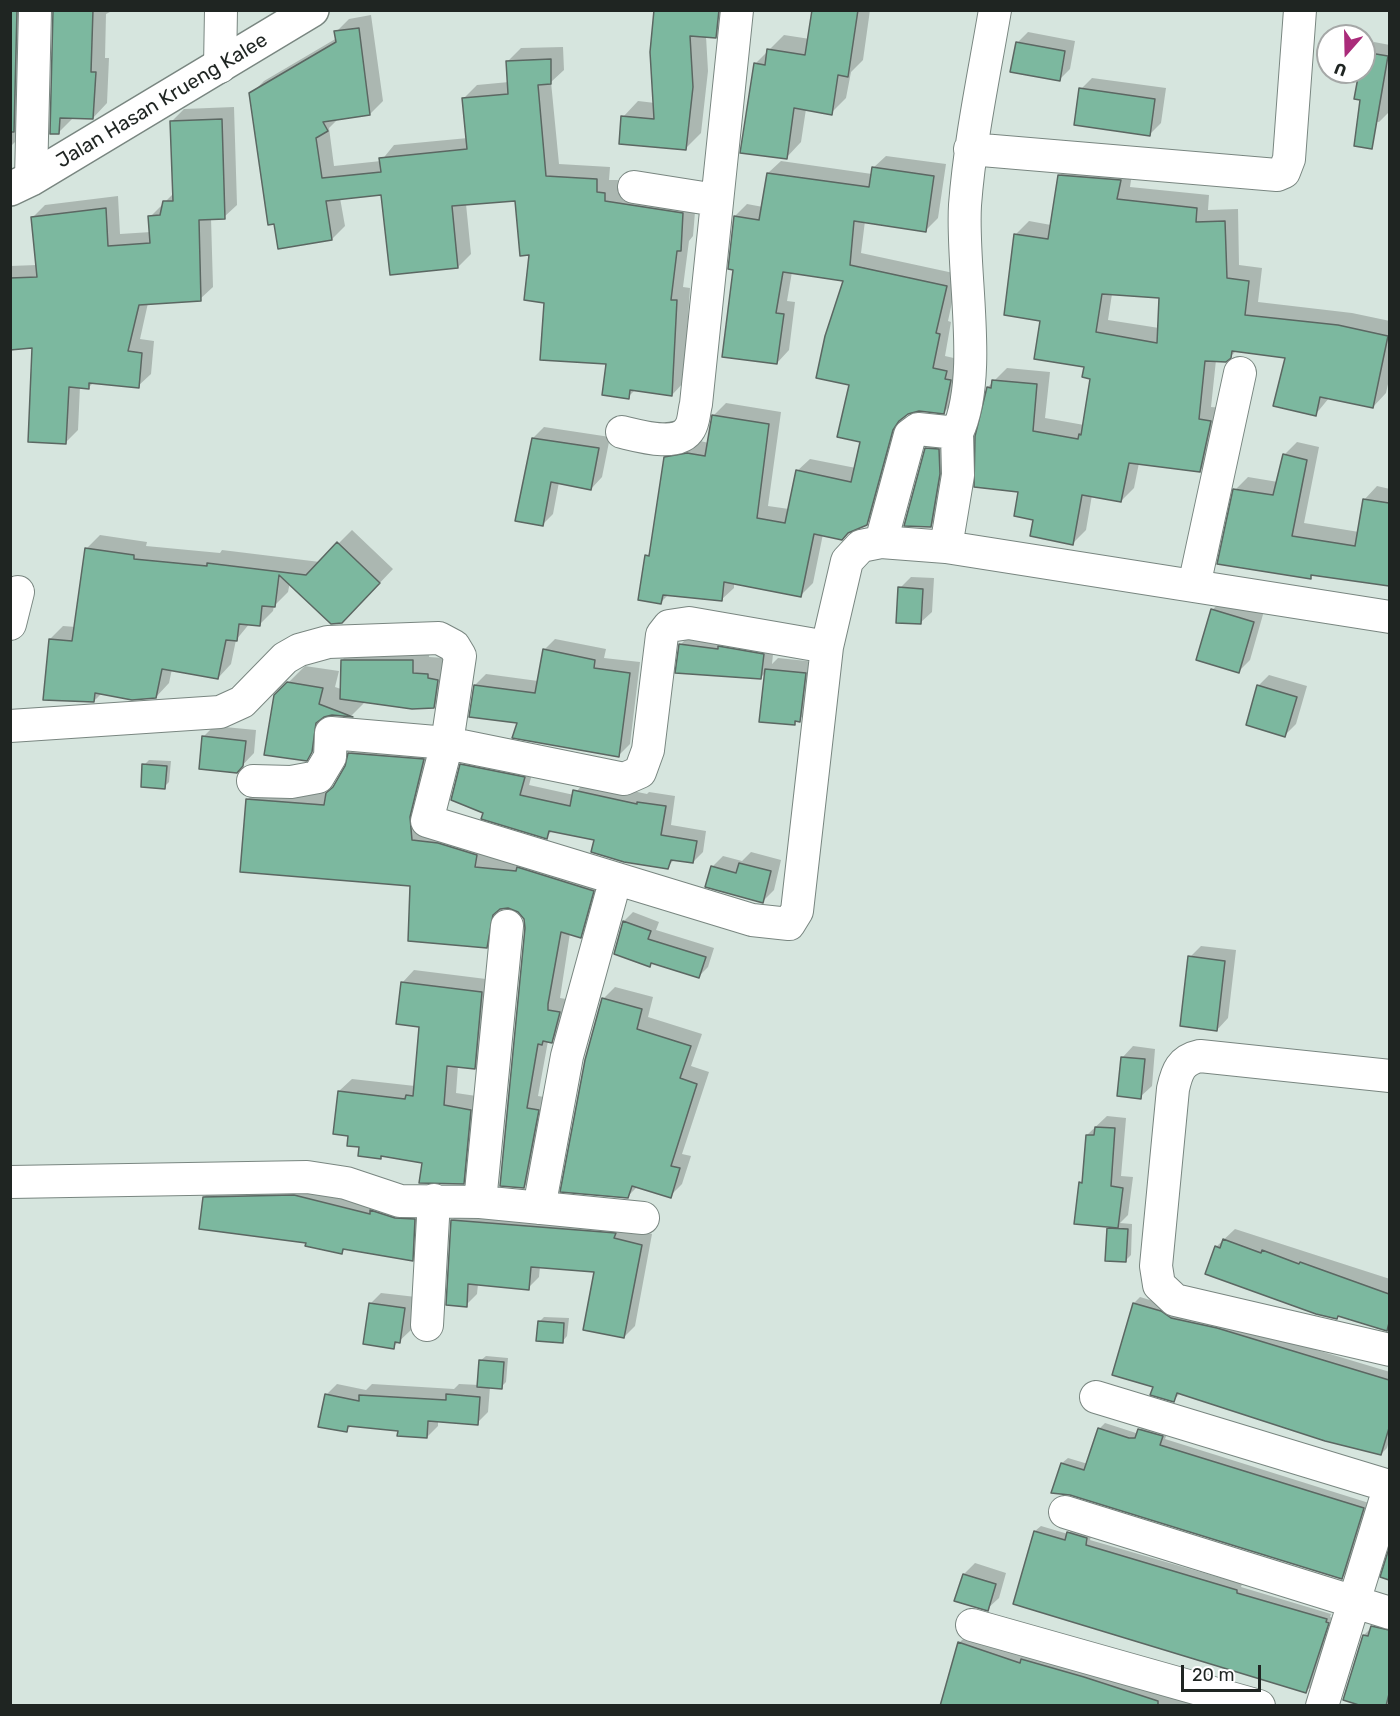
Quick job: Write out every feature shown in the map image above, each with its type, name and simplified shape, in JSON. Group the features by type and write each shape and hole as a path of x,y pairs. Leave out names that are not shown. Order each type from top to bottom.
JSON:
{"street":[{"path":"21,184 35,10"},
{"path":"220,67 221,10"},
{"name":"Jalan Hasan Krueng Kalee","path":"21,184 312,10"},
{"path":"622,432 639,436 669,438 682,436 691,428 696,405 737,10"},
{"path":"946,548 958,475 957,433 964,418 969,363 964,242 970,149 995,10"},
{"path":"970,149 1277,176 1284,172 1289,159 1300,10"},
{"path":"634,188 716,200"},
{"path":"1194,586 1240,373"},
{"path":"881,542 910,435 918,429 957,433"},
{"path":"10,726 220,712 242,702 285,658 299,650 328,642 439,638 454,646 460,656 447,743 428,820 752,920 789,924 797,911 827,647 847,561 861,546 881,542 946,548 1389,617"},
{"path":"10,624 18,592"},
{"path":"253,781 291,782 318,777 330,757 331,733 447,743 624,779 640,772 648,750 662,635 669,626 689,623 827,647"},
{"path":"539,1208 567,1056 611,896"},
{"path":"480,1202 507,926"},
{"path":"1389,1076 1200,1056 1189,1058 1176,1073 1173,1089 1156,1266 1159,1285 1175,1300 1389,1350"},
{"path":"10,1182 307,1177 346,1183 400,1201 480,1202 643,1218"},
{"path":"426,1325 434,1200"},
{"path":"1096,1397 1389,1486 1322,1706"},
{"path":"1065,1512 1389,1613"},
{"path":"972,1625 1259,1706"}],"building":[{"path":"10,10 17,10 14,132 10,132"},
{"path":"53,10 93,10 91,72 96,72 93,119 60,118 59,134 50,134"},
{"path":"654,10 719,10 716,38 690,36 693,87 686,150 619,144 621,116 654,119 650,52"},
{"path":"812,10 858,10 848,77 838,75 832,115 794,108 787,159 740,153 754,63 765,65 767,49 805,55"},
{"path":"359,28 370,115 323,122 328,131 316,138 322,178 381,172 379,158 467,149 462,98 508,94 506,61 551,59 551,84 538,85 546,176 597,179 597,192 605,193 605,201 683,213 681,251 677,251 671,300 677,300 672,396 630,390 629,399 602,395 606,364 540,360 544,303 524,300 529,255 520,256 515,201 452,206 458,268 390,275 381,195 326,201 332,240 278,249 274,224 268,225 249,93 336,42 334,31"},
{"path":"1016,42 1065,51 1060,81 1010,72"},
{"path":"1376,54 1388,56 1372,149 1354,146 1360,100 1354,99 1357,84 1376,84"},
{"path":"1079,88 1155,99 1150,136 1074,125"},
{"path":"222,119 225,219 199,220 201,301 139,305 128,351 142,353 139,388 89,383 89,389 69,387 66,444 28,442 32,348 10,350 10,278 37,277 31,217 106,208 108,246 150,243 148,216 160,215 163,201 173,201 170,121"},
{"path":"872,167 934,176 926,232 854,221 850,265 947,286 936,333 940,334 933,368 947,371 945,379 951,380 944,414 919,411 908,414 899,421 893,430 867,525 848,533 842,540 814,534 801,597 724,582 722,601 663,595 661,604 638,600 645,555 649,556 664,457 687,453 705,456 712,415 769,424 757,518 785,523 796,470 851,482 860,442 837,437 849,385 816,378 825,336 843,281 783,272 776,313 784,314 777,364 722,357 733,270 728,269 734,216 759,220 767,173 869,187"},
{"path":"1058,175 1121,180 1117,199 1197,208 1196,222 1225,221 1227,278 1249,281 1245,315 1338,325 1388,336 1373,408 1320,397 1316,416 1273,406 1285,358 1232,351 1231,358 1226,362 1205,361 1199,419 1211,421 1200,472 1129,463 1121,502 1082,495 1073,545 1030,536 1033,520 1014,516 1018,492 974,487 975,436 987,387 991,388 992,380 1037,384 1033,431 1078,439 1079,434 1081,435 1090,379 1082,377 1084,367 1034,359 1040,321 1004,315 1014,234 1048,239","holes":["1102,294 1159,298 1157,343 1096,332"]},
{"path":"532,438 599,448 591,490 551,482 543,526 515,521"},
{"path":"925,448 939,449 940,474 931,527 904,526"},
{"path":"1283,454 1307,460 1292,536 1355,546 1363,499 1389,503 1389,586 1311,575 1311,579 1217,564 1233,489 1273,495"},
{"path":"337,542 380,583 342,623 331,624 279,575 275,607 262,606 260,626 239,624 237,641 226,640 218,679 162,669 156,698 132,700 95,693 94,702 43,700 49,639 72,641 85,548 134,555 134,559 207,566 207,563 306,575"},
{"path":"898,587 923,589 921,624 896,623"},
{"path":"1211,609 1254,622 1239,673 1196,660"},
{"path":"679,644 718,649 718,646 764,654 761,679 675,673"},
{"path":"543,649 595,660 594,668 630,673 619,757 512,738 517,723 469,717 474,685 535,693"},
{"path":"341,660 413,660 413,673 428,674 428,678 438,680 434,708 412,709 340,699"},
{"path":"765,669 806,673 800,722 795,721 795,725 759,722"},
{"path":"287,682 323,688 319,704 353,717 332,715 316,723 312,752 307,761 264,755 274,695"},
{"path":"1257,685 1297,697 1285,737 1246,725"},
{"path":"202,736 246,741 243,766 237,773 199,769"},
{"path":"348,753 424,759 410,817 412,840 438,843 477,855 475,867 516,871 517,867 594,891 581,938 561,932 548,1004 548,1010 560,1012 552,1043 543,1041 542,1045 538,1044 527,1108 539,1110 524,1188 500,1186 525,928 524,919 518,912 508,908 500,909 493,915 487,948 408,941 410,886 240,872 246,799 324,805 326,793 333,787 345,766"},
{"path":"142,764 167,766 165,789 141,787"},
{"path":"460,764 525,777 520,795 570,806 573,790 637,804 637,802 666,806 661,835 697,841 693,863 671,860 668,869 624,862 591,852 594,840 549,831 547,839 481,819 483,813 451,800"},
{"path":"739,863 771,871 763,903 705,887 711,866 736,873"},
{"path":"623,921 651,931 648,939 706,957 699,978 651,963 650,967 614,954"},
{"path":"1188,956 1225,961 1217,1031 1180,1026"},
{"path":"401,982 482,992 475,1069 447,1066 444,1105 471,1110 464,1184 419,1183 422,1163 381,1156 381,1159 358,1156 359,1147 347,1146 348,1136 333,1134 338,1091 405,1099 406,1095 413,1096 419,1027 396,1024"},
{"path":"602,998 642,1009 637,1029 691,1046 680,1078 697,1084 671,1166 680,1168 671,1198 632,1186 628,1198 560,1192 585,1060"},
{"path":"1121,1057 1145,1059 1141,1099 1117,1096"},
{"path":"1095,1127 1115,1128 1111,1186 1123,1188 1118,1228 1074,1224 1079,1182 1082,1183 1086,1135 1094,1135"},
{"path":"294,1195 370,1214 370,1210 395,1218 415,1219 413,1261 343,1249 342,1254 305,1246 306,1243 199,1229 203,1197"},
{"path":"451,1220 616,1233 614,1238 642,1245 624,1338 583,1330 594,1272 531,1267 529,1290 468,1284 467,1307 446,1305"},
{"path":"1107,1228 1128,1229 1126,1262 1105,1261"},
{"path":"1223,1239 1261,1253 1262,1250 1299,1264 1300,1262 1389,1294 1387,1331 1338,1316 1337,1319 1316,1314 1205,1274 1215,1246 1220,1248"},
{"path":"369,1303 405,1308 400,1343 395,1342 394,1349 363,1344"},
{"path":"1133,1303 1161,1311 1171,1318 1217,1328 1389,1380 1389,1428 1381,1455 1325,1441 1177,1393 1174,1402 1150,1395 1153,1387 1112,1375"},
{"path":"538,1321 564,1323 563,1343 536,1341"},
{"path":"479,1360 504,1362 502,1389 477,1387"},
{"path":"325,1394 359,1401 359,1395 446,1400 446,1394 480,1397 478,1425 428,1421 427,1438 397,1436 398,1431 348,1426 347,1432 318,1427"},
{"path":"1098,1428 1129,1438 1135,1438 1138,1429 1163,1436 1160,1445 1364,1508 1342,1579 1070,1495 1051,1493 1061,1463 1084,1470"},
{"path":"1034,1531 1065,1540 1067,1532 1087,1538 1086,1545 1327,1619 1326,1622 1329,1623 1306,1693 1013,1604"},
{"path":"1389,1548 1389,1580 1380,1577"},
{"path":"963,1574 996,1584 988,1611 954,1601"},
{"path":"1371,1626 1389,1630 1389,1694 1386,1706 1362,1706 1343,1700 1363,1635 1368,1636"},
{"path":"958,1642 1020,1663 1021,1659 1084,1677 1158,1701 1158,1706 940,1706"}]}
